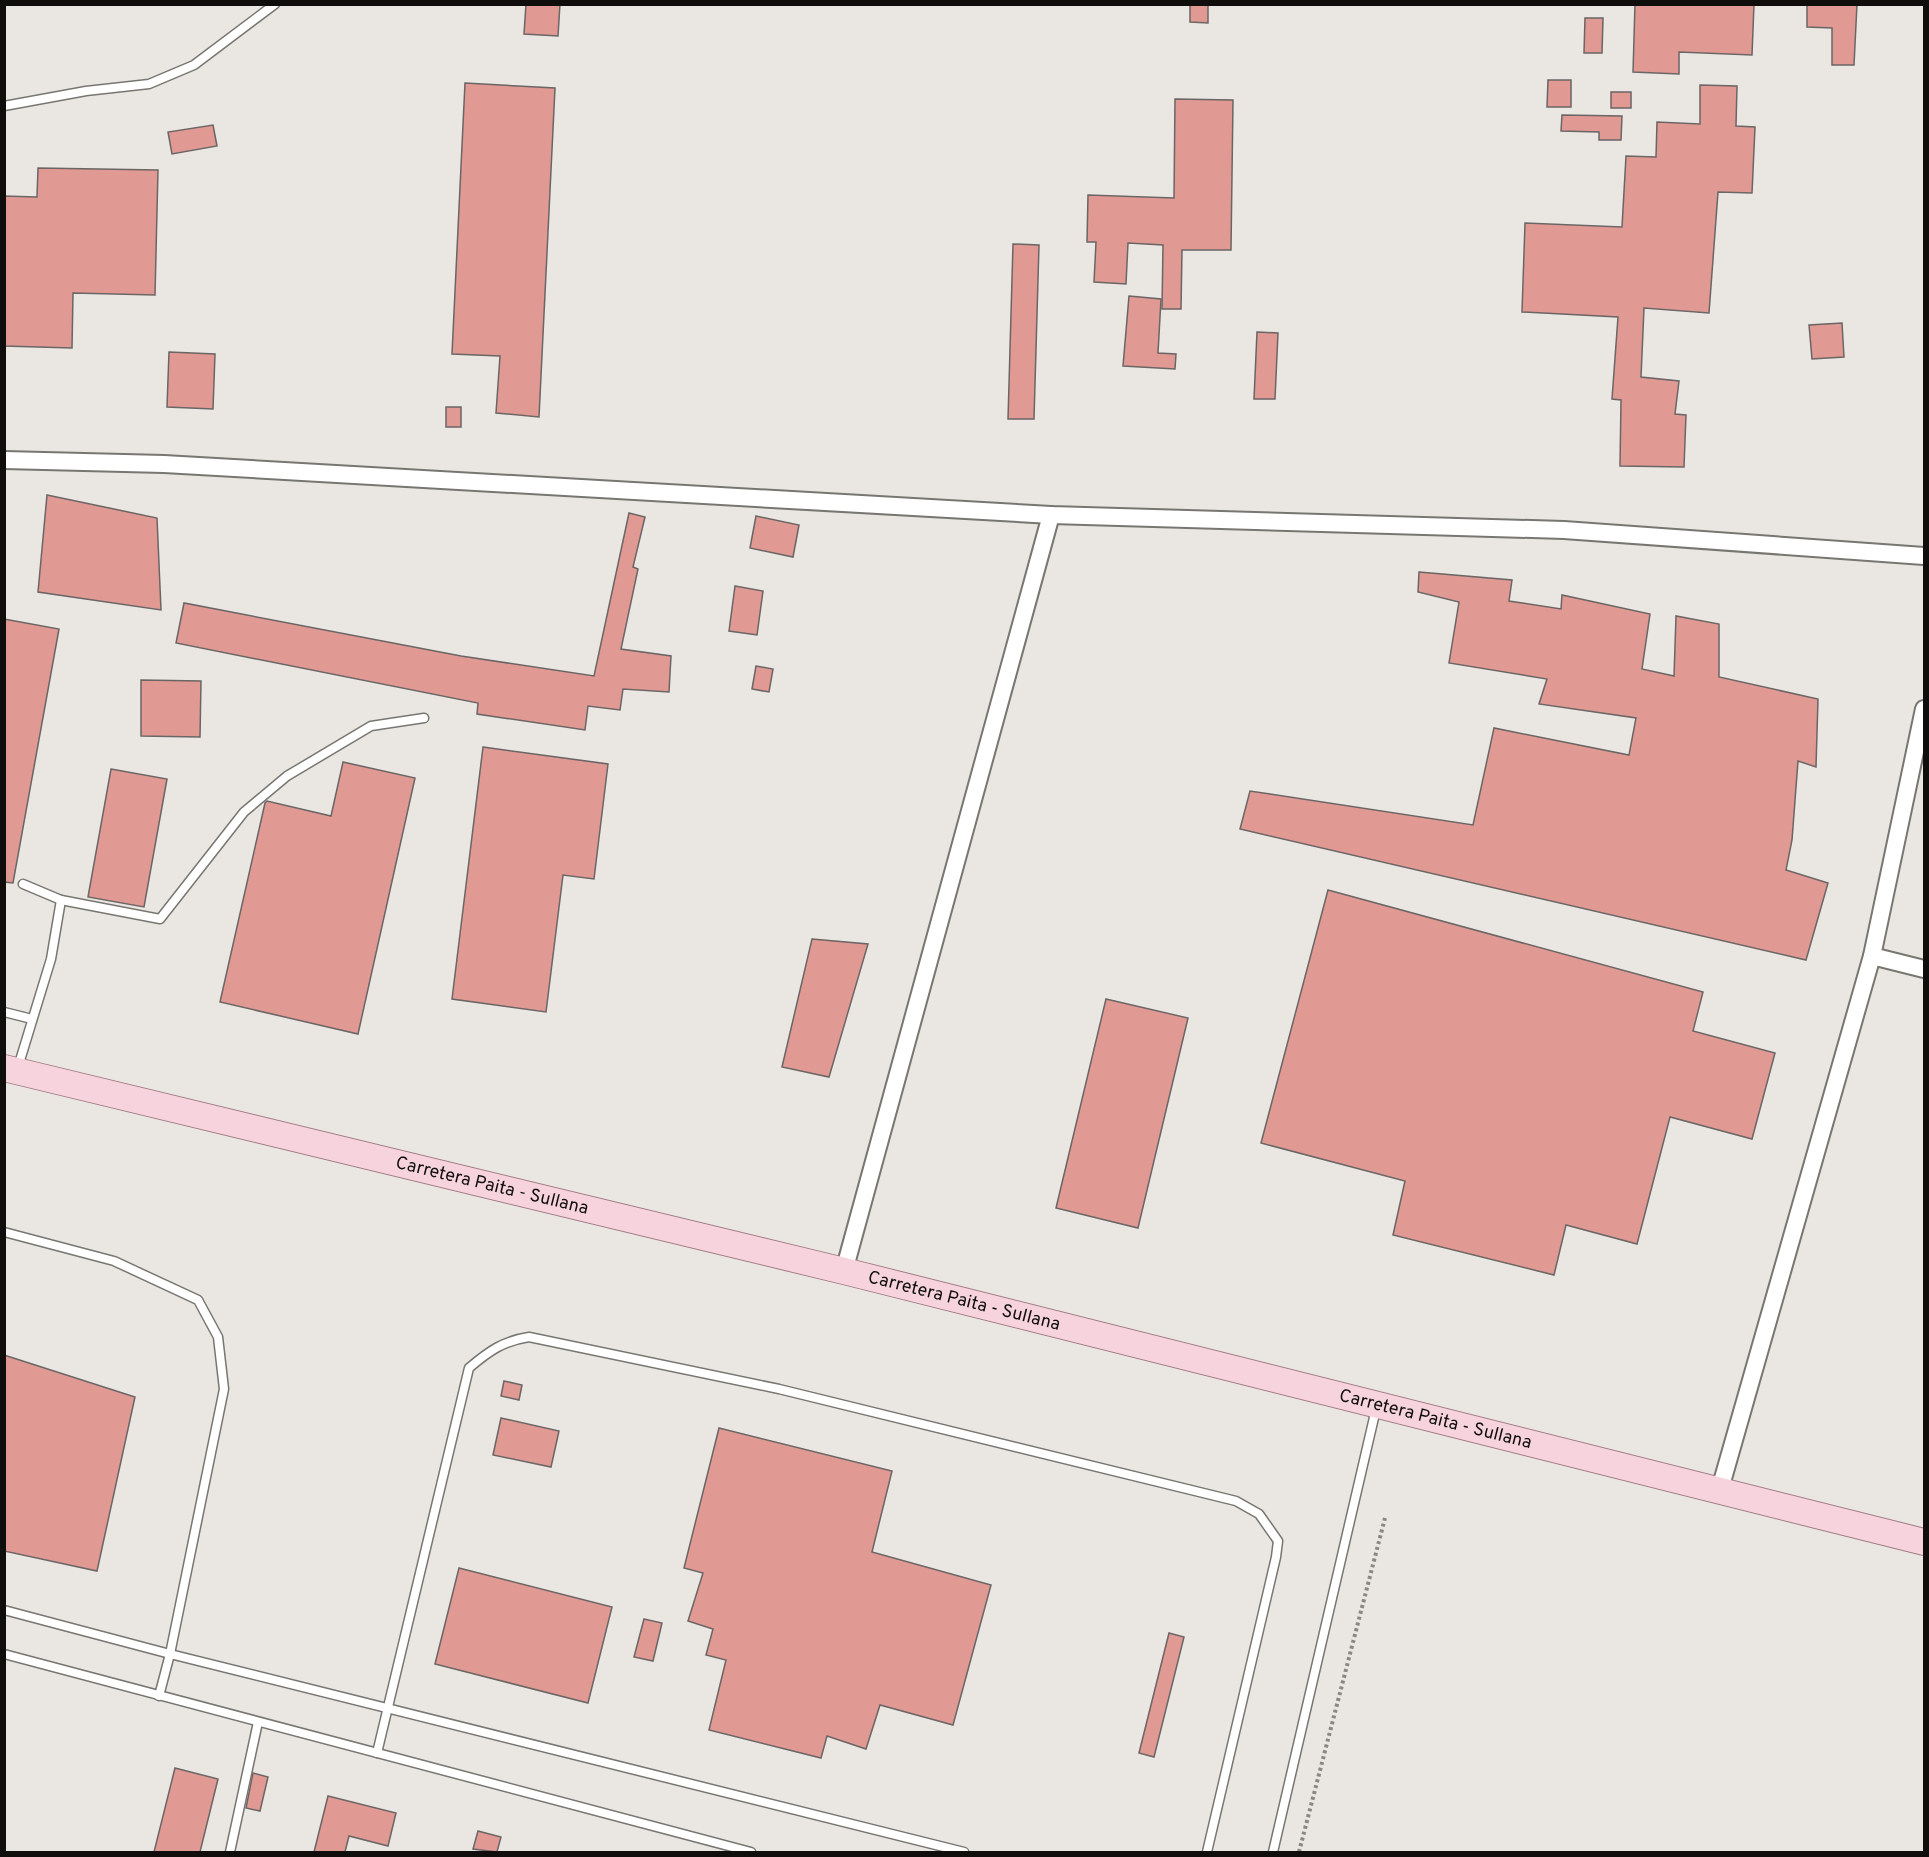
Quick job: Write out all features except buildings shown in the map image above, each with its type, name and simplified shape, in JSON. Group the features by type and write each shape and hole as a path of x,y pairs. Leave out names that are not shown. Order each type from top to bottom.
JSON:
{"main road":[{"name":"Carretera Paita - Sullana","path":"11,1069 1378,1403 1924,1542"}],"street":[{"path":"4,460 176,465 1051,515 1563,530 1924,556"},
{"path":"844,1271 1051,515"},
{"path":"1720,1490 1872,956 1924,709"},
{"path":"1872,956 1924,969"}],"lane":[{"path":"4,105 86,91 149,84 194,65 275,4"},
{"path":"23,884 61,900 160,919 243,812 287,776 371,726 423,718"},
{"path":"11,1069 32,1019 51,959 61,900"},
{"path":"4,1012 32,1019"},
{"path":"4,1232 114,1261 198,1300 218,1337 224,1389 170,1654 159,1696"},
{"path":"377,1754 469,1368 490,1349 508,1340 529,1337 779,1389 1236,1501 1259,1514 1278,1541 1276,1557 1207,1852"},
{"path":"1273,1852 1378,1403"},
{"path":"4,1610 170,1654 964,1852"},
{"path":"4,1654 751,1852"},
{"path":"230,1852 258,1722"}],"path":[{"path":"1299,1852 1385,1518"}]}
